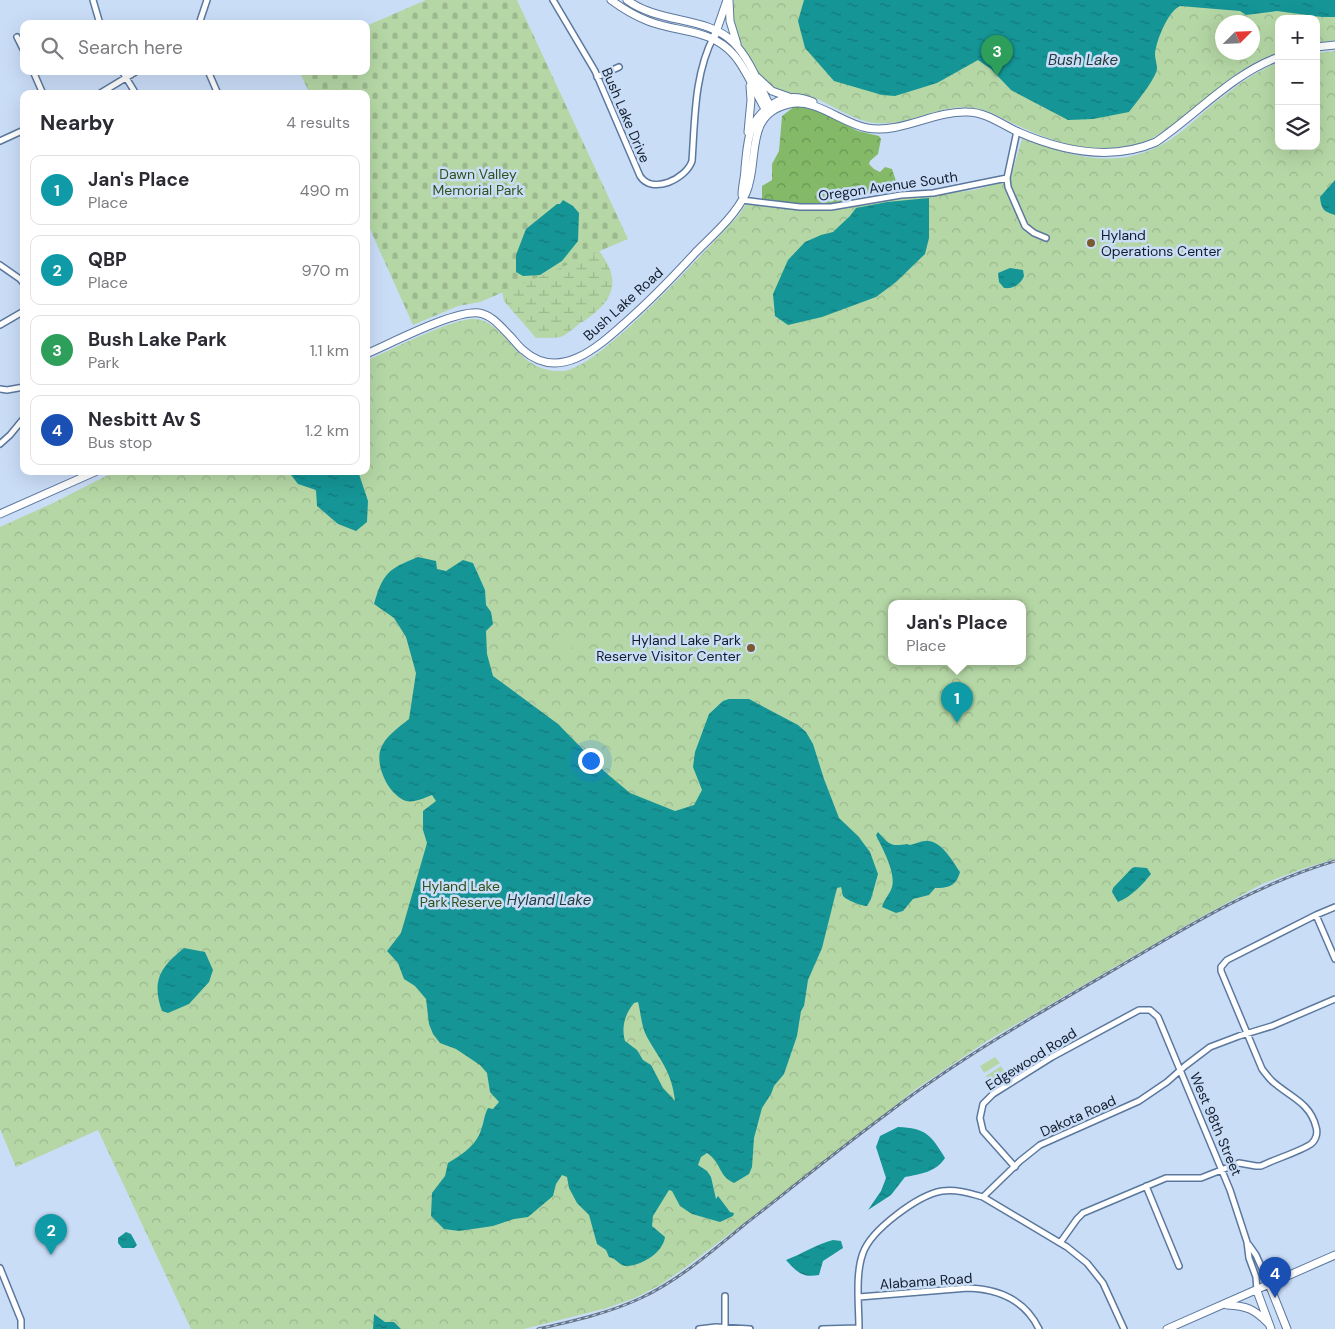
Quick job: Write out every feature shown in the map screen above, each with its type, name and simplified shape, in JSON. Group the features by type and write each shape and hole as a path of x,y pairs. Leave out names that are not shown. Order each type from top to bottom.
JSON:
{"street":[{"path":"92,0 99,20"},
{"path":"200,20 207,0"},
{"name":"Bush Lake Drive","path":"553,0 598,77 642,180 651,185 661,184 681,176 690,167 700,74 714,35"},
{"path":"611,0 623,9 649,22 696,32 727,36 741,51"},
{"path":"627,0 645,11 656,15 698,24 714,35 734,55 769,109"},
{"path":"714,35 728,0"},
{"path":"728,0 731,29 755,75 769,109"},
{"path":"17,37 20,43"},
{"path":"1320,47 1335,45"},
{"path":"769,109 801,103 838,115 864,127 886,129 945,115 968,112 985,116 1041,141 1078,150 1116,154 1143,148 1166,136 1254,68 1275,59"},
{"path":"598,77 619,67"},
{"path":"35,75 42,90"},
{"path":"124,75 134,90"},
{"path":"106,90 131,75"},
{"path":"210,75 216,90"},
{"path":"755,75 772,91 791,97"},
{"path":"742,200 751,100 751,89 746,76"},
{"path":"748,144 752,125 783,98 799,97 812,101 838,115"},
{"name":"Bush Lake Road","path":"370,352 462,314 481,314 497,322 522,350 545,361 560,364 570,362 592,349 642,307 724,224 742,200 749,183 756,137 769,109"},
{"path":"1016,131 1007,178 1008,188 1025,226 1034,234 1046,238"},
{"path":"0,141 20,132"},
{"name":"Oregon Avenue South","path":"742,200 800,207 831,207 902,195 933,193 1007,178"},
{"path":"0,265 20,280"},
{"path":"0,325 20,313"},
{"path":"0,389 20,388"},
{"path":"0,445 20,423"},
{"path":"0,514 88,475"},
{"path":"1060,1243 1077,1219 1083,1214 1166,1178 1201,1178 1239,1163 1261,1166 1312,1143 1317,1135 1313,1118 1302,1103 1267,1076 1262,1069 1222,976 1221,967 1227,960 1335,907"},
{"path":"1316,915 1335,959"},
{"name":"Dakota Road","path":"983,1197 1040,1145 1139,1101 1167,1082 1197,1056 1210,1048 1272,1026 1335,999"},
{"name":"Edgewood Road","path":"1015,1167 987,1137 980,1125 981,1111 988,1098 1052,1057 1139,1010 1150,1010 1158,1017"},
{"name":"West 98th Street","path":"1158,1017 1222,1170 1247,1242 1249,1258 1256,1277 1256,1291 1270,1326"},
{"path":"1146,1186 1179,1266"},
{"path":"822,1329 859,1329 859,1272 863,1252 871,1238 911,1204 930,1194 952,1190 983,1197 1060,1243 1087,1263 1099,1278 1124,1329"},
{"name":"West 98th Street","path":"1247,1242 1269,1284 1287,1329"},
{"path":"1167,1329 1335,1255"},
{"path":"0,1268 21,1320 21,1329"},
{"name":"Alabama Road","path":"859,1297 981,1288 1017,1301 1032,1317 1039,1329"},
{"path":"725,1296 725,1327"},
{"path":"1224,1304 1242,1305 1254,1310 1270,1326"},
{"path":"699,1329 725,1327 750,1329"}],"green space":[{"name":"Dawn Valley Memorial Park","path":"426,0 517,0 628,239 480,302 458,306 413,325 370,229 370,90 308,90 301,75 370,75 370,24"},
{"path":"734,0 1335,0 1335,40 1320,42 1320,15 1275,15 1275,54 1238,73 1174,124 1147,141 1119,149 1105,149 1075,146 1060,142 980,109 952,108 900,122 879,123 850,116 811,97 782,92 771,87 755,69 739,38 734,26"},
{"name":"Hyland Lake Park Reserve","path":"1335,51 1335,859 1262,884 1194,921 987,1041 916,1089 839,1151 660,1285 635,1298 607,1308 524,1329 191,1329 98,1130 16,1167 0,1129 0,527 108,475 370,475 370,359 405,343 452,323 475,319 486,322 496,328 523,356 534,364 547,370 563,371 580,365 627,329 679,278 738,216 746,204 800,210 835,209 890,200 975,190 1010,180 1022,139 1060,151 1095,158 1131,156 1149,151 1168,141 1212,105 1261,71 1275,64 1275,150 1320,150 1320,53"},
{"path":"795,106 812,108 858,131 879,136 881,139 878,154 869,164 880,172 885,167 892,169 897,184 894,190 856,196 847,202 817,206 762,200 762,186 772,180 772,164 779,151 782,116"},
{"path":"595,246 610,270 611,290 607,299 591,316 563,336 536,338 504,301 502,291"},
{"path":"561,633 573,647 565,654 552,641"},
{"path":"995,1057 1000,1063 984,1073 980,1066"},
{"path":"1001,1066 1005,1073 990,1082 986,1076"}],"water":[{"name":"Bush Lake","path":"804,0 1335,0 1335,17 1277,11 1246,15 1240,11 1180,6 1171,14 1160,34 1155,54 1156,74 1129,112 1093,119 1068,120 1011,90 991,69 978,60 937,83 895,96 882,95 834,81 805,48 798,21"},
{"path":"1335,180 1335,215 1328,213 1324,209 1320,197"},
{"path":"929,198 929,238 925,254 896,282 876,297 822,317 788,325 775,316 773,294 788,260 805,242 833,232 856,208 887,202"},
{"path":"563,200 573,206 579,213 578,241 562,261 540,275 523,276 516,272 516,255 526,229"},
{"path":"1010,268 1023,270 1024,276 1016,285 1004,288 999,282 998,273"},
{"path":"291,475 359,475 368,501 367,522 356,531 338,524 317,506 316,490 298,484"},
{"name":"Hyland Lake","path":"418,557 436,561 437,569 446,571 463,560 473,563 485,590 486,605 491,612 493,624 486,631 487,654 493,676 558,724 605,772 630,793 675,811 694,805 702,790 693,767 695,752 709,714 723,701 729,699 749,699 798,725 806,732 813,744 839,818 858,836 870,852 878,874 871,899 867,906 847,899 843,896 841,887 837,888 822,948 808,980 797,1036 784,1074 774,1086 762,1108 754,1138 752,1167 749,1174 734,1183 725,1177 712,1157 707,1153 701,1157 698,1165 707,1171 711,1177 716,1199 718,1196 730,1212 734,1213 733,1216 720,1222 692,1214 680,1206 672,1191 669,1190 653,1216 652,1226 665,1237 663,1243 656,1253 638,1264 622,1265 609,1257 606,1250 597,1244 589,1215 577,1203 569,1188 567,1177 562,1175 556,1184 553,1196 528,1217 514,1219 493,1226 459,1231 444,1229 431,1216 432,1193 445,1176 448,1163 476,1141 488,1108 493,1109 499,1102 490,1092 487,1073 480,1065 456,1049 440,1043 433,1034 429,1024 426,999 415,986 404,979 398,963 387,951 401,933 427,843 423,830 423,811 436,801 432,795 412,801 400,798 389,787 382,773 379,758 380,751 392,733 409,719 416,673 406,637 394,618 374,604 380,585 388,573","holes":["638,1002 645,1033 665,1067 671,1082 675,1101 663,1088 651,1065 643,1060 637,1050 625,1041 623,1031 626,1016 634,1003"]},
{"path":"878,832 893,845 910,845 927,841 939,845 960,872 956,880 948,887 935,888 929,895 913,899 903,911 896,913 882,907 891,890 893,881 888,860 876,835"},
{"path":"1135,867 1147,868 1151,874 1132,894 1118,902 1112,892 1113,888"},
{"path":"184,948 205,952 213,970 209,982 189,1004 168,1013 162,1011 158,982 164,968"},
{"path":"898,1127 915,1129 927,1134 945,1158 933,1169 905,1177 891,1195 868,1210 881,1191 886,1178 876,1147 880,1136"},
{"path":"126,1232 131,1234 137,1245 134,1248 122,1248 118,1243 118,1238"},
{"path":"833,1240 841,1241 843,1248 823,1261 819,1275 804,1275 793,1268 786,1260 821,1244"},
{"path":"374,1314 385,1322 394,1322 401,1329 373,1329"}],"railway":[{"path":"538,1329 604,1312 655,1291 694,1265 870,1127 943,1073 1058,1002 1169,937 1250,894 1335,861"}],"place":[{"name":"Bush Lake Park","path":"997,76"},
{"name":"Hyland Operations Center","path":"1091,243"},
{"name":"Hyland Lake Park Reserve Visitor Center","path":"751,648"},
{"name":"Jan's Place","path":"957,723"},
{"name":"QBP","path":"51,1255"},
{"name":"Nesbitt Av S","path":"1275,1298"}]}
